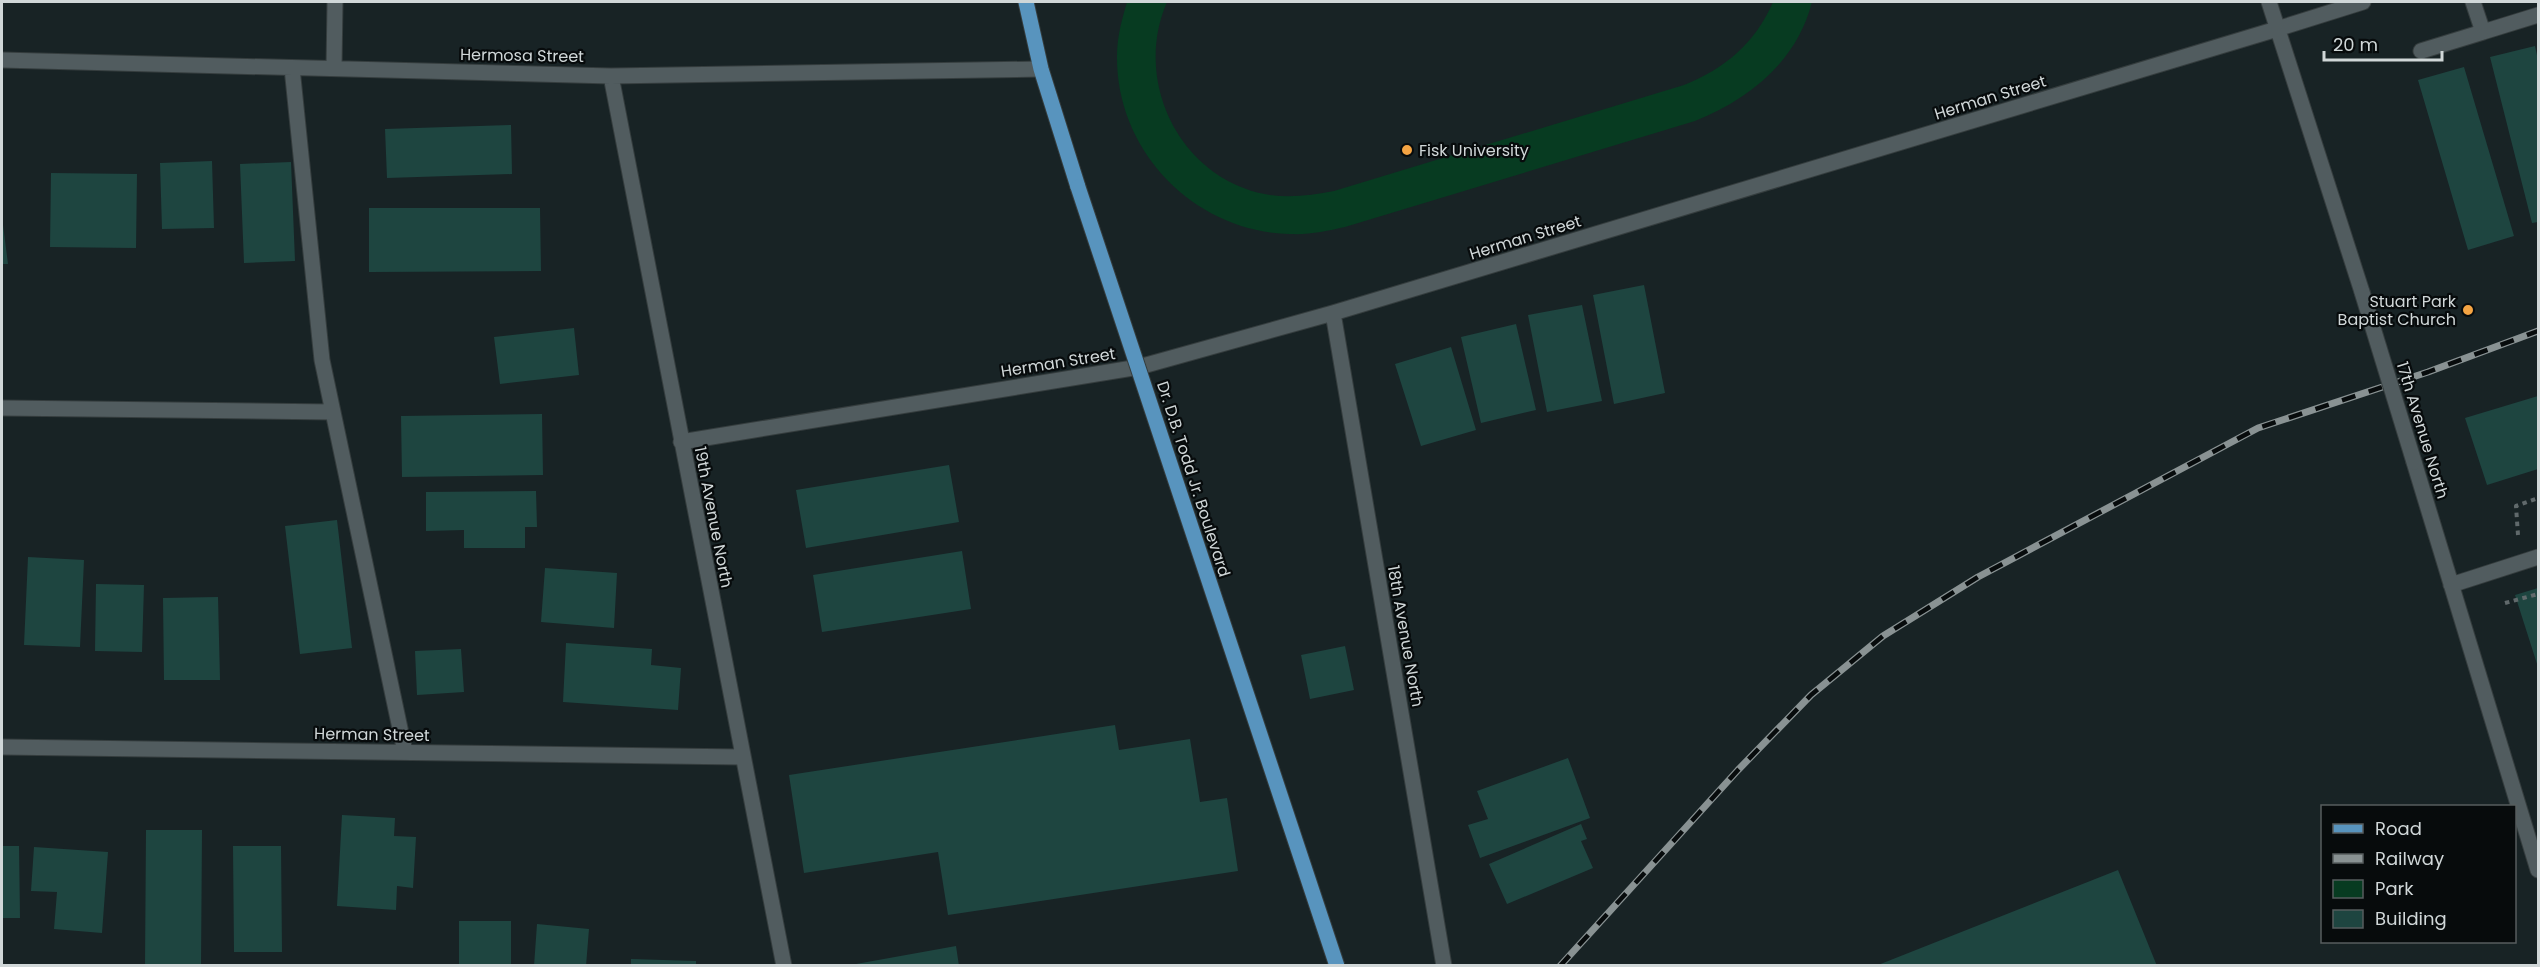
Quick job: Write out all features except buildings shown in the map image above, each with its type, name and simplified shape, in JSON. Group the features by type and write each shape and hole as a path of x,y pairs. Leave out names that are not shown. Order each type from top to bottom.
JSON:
{"main road":[{"name":"Dr. D.B. Todd Jr. Boulevard","path":"1026,2 1041,69 1078,186 1337,966"}],"street":[{"path":"334,2 334,69"},
{"name":"17th Avenue North","path":"2269,2 2362,292 2538,870"},
{"name":"Herman Street","path":"681,442 1139,367 1333,313 2363,2"},
{"path":"2473,2 2482,32"},
{"path":"2421,51 2538,15"},
{"name":"Hermosa Street","path":"2,60 611,76 1041,69"},
{"path":"292,68 322,360 405,752"},
{"name":"19th Avenue North","path":"611,76 741,757 784,966"},
{"name":"18th Avenue North","path":"1333,313 1444,966"},
{"path":"2,408 333,412"},
{"path":"2451,585 2538,557"},
{"name":"Herman Street","path":"2,747 741,757"}],"path":[{"path":"2518,539 2516,506 2538,498"},
{"path":"2505,603 2538,594"}],"green space":[{"path":"1127,2 1167,2 1158,33 1156,64 1161,95 1172,123 1189,149 1211,170 1239,186 1270,195 1286,196 1334,191 1684,85 1713,71 1738,52 1757,30 1773,2 1812,2 1805,23 1783,60 1752,89 1715,112 1695,121 1345,227 1290,234 1255,230 1223,219 1193,202 1168,180 1146,154 1130,124 1120,91 1117,49"}],"railway":[{"path":"1560,966 1738,770 1811,695 1883,636 1978,577 2258,428 2428,372 2538,331"}],"place":[{"name":"Fisk University","path":"1407,150"},
{"name":"Stuart Park Baptist Church","path":"2468,310"}]}
